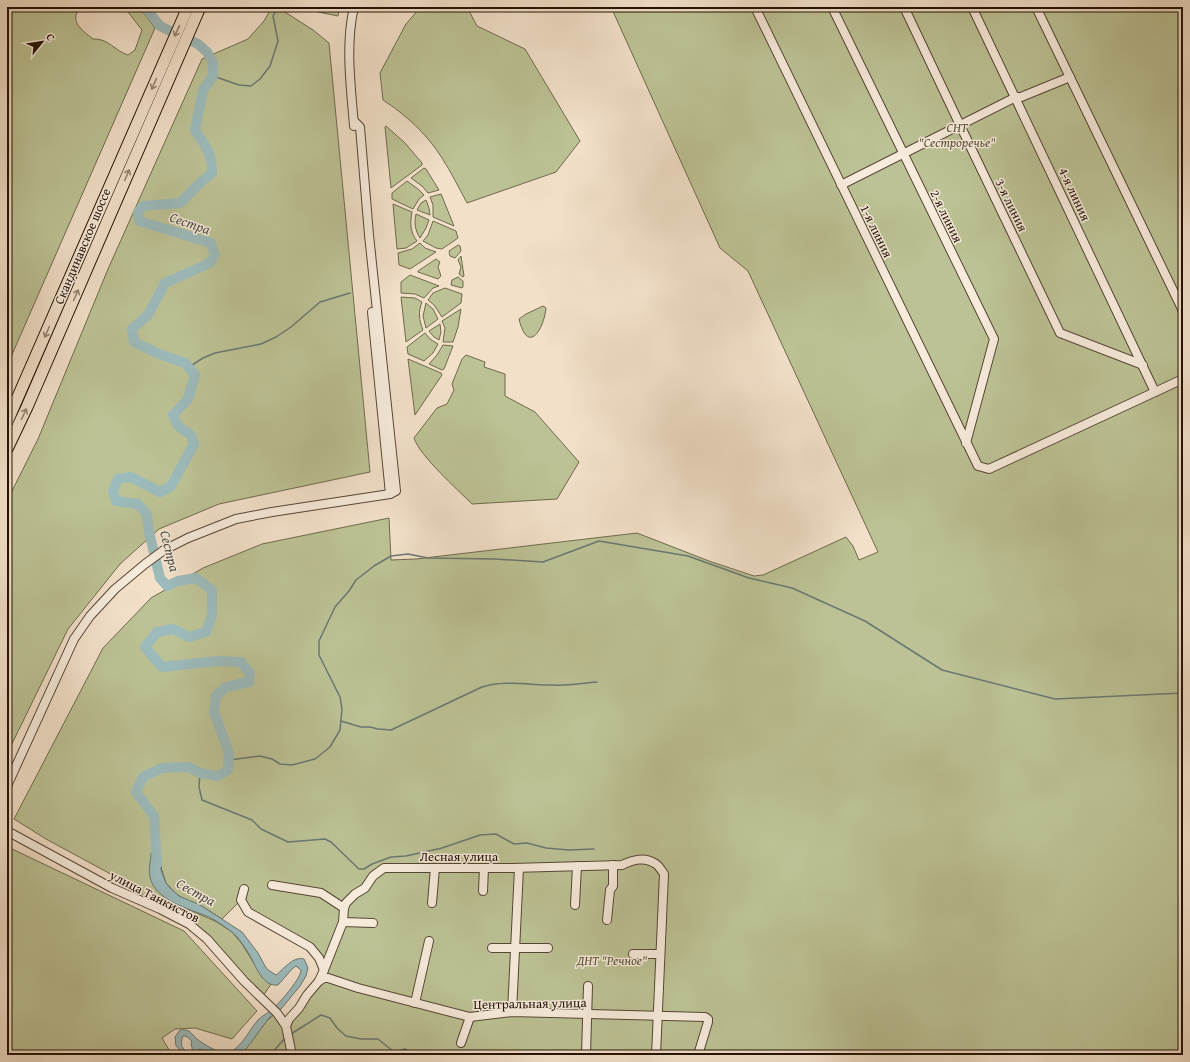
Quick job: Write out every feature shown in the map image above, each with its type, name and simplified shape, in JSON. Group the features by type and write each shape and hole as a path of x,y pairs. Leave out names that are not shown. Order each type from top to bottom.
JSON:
{"highway":[{"path":"190,13 200,7"},
{"name":"Скандинавское шоссе","path":"7,422 169,48 190,13"},
{"name":"Скандинавское шоссе","path":"7,449 27,407 180,53 190,13"}],"street":[{"path":"7,786 74,639 90,616 115,589 145,564 164,550 188,538 236,519 390,494 396,491 360,126 354,121 350,72 351,21 354,7"},
{"name":"1-я линия","path":"755,7 978,466 989,468 1155,392"},
{"name":"2-я линия","path":"832,7 994,339 966,443"},
{"name":"3-я линия","path":"904,7 1060,333 1143,365"},
{"name":"4-я линия","path":"972,7 1155,392"},
{"path":"1036,7 1183,311"},
{"path":"841,185 1016,97 1021,97 1070,77"},
{"path":"1155,392 1183,379"},
{"name":"улица Танкистов","path":"7,831 112,888 160,909 189,924 207,939 244,982 274,1011 287,1034 292,1055"},
{"name":"Лесная улица","path":"344,908 350,899 365,888 373,876 384,868 519,868 622,865 634,860 642,859 656,864 664,874 660,954"},
{"path":"607,920 610,890 613,886 613,865"},
{"path":"575,905 577,866"},
{"path":"432,904 435,868"},
{"path":"482,891 484,868"},
{"path":"512,1012 519,868"},
{"path":"272,885 321,892 344,908 343,922 324,970 319,981 289,1019 287,1034"},
{"path":"244,889 241,900 248,912 310,947 319,958 324,970"},
{"path":"343,922 373,923"},
{"path":"415,1003 429,941"},
{"path":"492,948 548,948"},
{"path":"633,954 660,954 656,1055"},
{"name":"Центральная улица","path":"319,981 328,978 358,988 470,1016 512,1012 701,1016 708,1019 698,1055"},
{"path":"586,1055 588,986"},
{"path":"461,1043 470,1016"}],"green space":[{"path":"7,7 32,7 36,9 45,7 80,7 77,12 76,21 81,29 93,39 103,41 128,55 135,50 142,30 128,12 121,7 139,7 155,28 7,366"},
{"path":"272,7 277,7 313,30 329,43 370,472 219,504 159,529 120,564 68,629 7,754 7,501 38,439 108,269 202,59 248,39 264,21"},
{"path":"312,7 339,7 338,16 318,12"},
{"path":"423,7 467,7 477,26 525,49 580,141 556,172 467,203 445,163 430,141 400,112 383,100 380,73 406,24 419,9"},
{"path":"611,7 1183,7 1183,1055 239,1055 265,1023 275,1014 286,1028 323,972 310,947 261,920 241,900 222,919 200,905 184,899 175,893 166,883 160,864 152,853 150,870 161,894 185,908 215,921 232,932 242,944 263,978 271,984 263,996 169,909 144,896 129,884 46,839 14,819 103,648 151,598 203,568 262,544 389,518 391,560 416,559 637,533 709,561 754,576 763,575 846,537 853,546 859,560 878,552 748,271 720,248"},
{"path":"386,126 405,143 422,163 422,165 391,188 385,127"},
{"path":"424,168 439,190 428,193 422,186 411,178"},
{"path":"407,181 424,195 419,199 413,209 392,199 392,193"},
{"path":"441,194 454,226 433,217 433,205 430,197"},
{"path":"426,200 430,215 417,210 421,203"},
{"path":"393,204 412,212 411,227 417,241 406,248 397,249"},
{"path":"416,214 429,220 420,238 415,226"},
{"path":"433,221 456,231 458,238 442,249 436,248 423,241 428,235"},
{"path":"420,243 425,248 436,252 410,269 399,265 398,253 412,249"},
{"path":"458,245 460,246 461,251 455,258 450,256 449,251"},
{"path":"461,256 463,277 459,274 461,267 458,260"},
{"path":"436,259 440,262 438,267 441,276 438,279 418,272 418,271"},
{"path":"410,275 439,286 433,288 424,298 415,294 401,293 401,282"},
{"path":"458,277 463,281 462,288 451,285 452,280"},
{"path":"445,288 462,294 461,303 442,317 434,305 428,300 433,293"},
{"path":"401,297 415,298 422,302 420,316 423,330 406,342"},
{"path":"426,303 433,309 438,319 426,328 423,316"},
{"path":"543,306 546,308 545,316 539,330 531,337 527,336 519,319"},
{"path":"461,309 458,327 453,342 443,342 445,328 442,321"},
{"path":"440,324 441,332 439,340 429,331"},
{"path":"425,333 430,339 438,344 433,353 424,361 408,354 407,347"},
{"path":"443,345 453,346 444,369 442,370 429,364"},
{"path":"466,355 485,362 484,367 505,374 505,396 535,412 579,462 557,499 472,504 431,463 417,445 414,438 437,408 447,404 454,390 452,384 462,359"},
{"path":"408,359 441,373 442,375 415,415"},
{"path":"8,847 184,931 257,1011 232,1039 195,1028 175,1029 162,1038 172,1055 7,1055"}],"water":[{"path":"160,851 161,870 166,883 170,888 179,896 200,905 242,932 258,953 268,970 276,975 296,959 304,959 308,968 306,976 300,986 281,1009 269,1018 247,1048 239,1055 215,1055 200,1049 198,1050 199,1055 185,1055 176,1046 175,1037 180,1030 186,1030 200,1041 214,1049 224,1053 232,1052 239,1046 258,1020 273,1009 282,999 295,983 301,970 296,966 278,985 268,983 260,975 249,954 232,932 209,917 174,903 159,892 153,885 149,874 151,853","holes":["183,1036 186,1036 192,1041 193,1053 187,1052 183,1048 181,1042"]}],"waterway":[{"name":"Сестра","path":"145,7 160,26 198,44 207,52 213,62 213,76 203,90 195,130 210,155 212,173 180,203 143,206 138,212 139,221 211,243 215,254 210,263 165,283 148,315 132,329 134,342 159,354 185,363 195,375 188,399 173,415 178,426 191,435 194,444 171,486 160,492 131,477 118,479 113,491 116,501 138,504 147,515 149,532 160,578 167,586 178,581 196,578 212,590 212,615 206,632 189,637 173,629 157,632 145,647 162,667 217,661 241,662 250,673 249,682 226,687 216,696 214,712 229,753 228,770 218,776 200,773 189,767 162,768 143,777 136,792 154,816 157,864"},
{"path":"213,76 239,85 251,86 260,79 270,66 278,41 273,16 278,7"},
{"path":"189,367 203,358 215,353 261,344 276,337 291,327 320,302 350,293"},
{"path":"229,760 260,756 272,759 280,764 292,765 315,759 330,747 340,730 342,709 340,697 319,655 319,641 335,607 349,591 356,580 374,566 391,556 408,554 428,558 494,559 543,562 599,541 688,556 749,578 792,588 865,621 942,670 1055,699 1183,693"},
{"path":"341,721 361,727 391,730 482,687 508,683 564,685 597,682"},
{"path":"200,773 199,787 202,800 252,820 261,829 288,842 325,839 331,842 359,869 364,869 372,864 391,857 406,856 442,848 480,835 496,834 514,844 527,843 546,848 569,850 594,849"},
{"path":"291,1034 321,1015 330,1018 337,1028 346,1036 361,1039 378,1039 394,1052 405,1049 416,1055"},
{"path":"268,1055 272,1053 285,1038"}],"park label":[{"name":"СНТ \"Сестроречье\"","path":"957,134"},
{"name":"ДНТ \"Речное\"","path":"612,960"}]}
